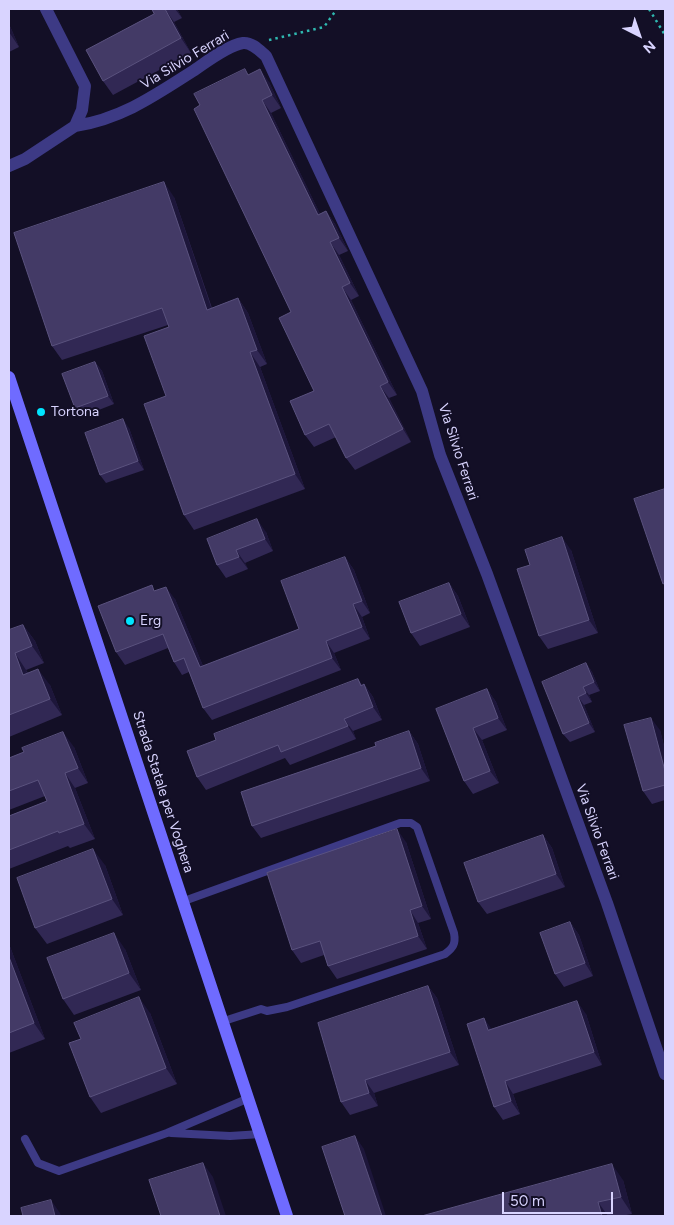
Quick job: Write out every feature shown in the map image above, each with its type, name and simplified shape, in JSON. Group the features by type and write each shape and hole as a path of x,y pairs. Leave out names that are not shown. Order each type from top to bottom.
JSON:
{"main road":[{"name":"Strada Statale per Voghera","path":"9,377 224,1021 287,1216"}],"street":[{"path":"9,166 25,159 75,126 82,110 85,86 46,9"},
{"name":"Via Silvio Ferrari","path":"75,126 116,117 157,95 216,56 242,43 251,44 266,56 422,391 440,455 487,574 607,903 665,1074"}],"lane":[{"path":"184,901 400,823 411,822 417,827 454,933 455,941 452,948 445,954 287,1007 267,1011 260,1009 224,1021"},
{"path":"25,1139 38,1163 59,1171 167,1133 249,1098"},
{"path":"167,1133 230,1136 261,1134"}],"path":[{"path":"251,44 324,27 337,9"},
{"path":"649,9 665,35"}],"building":[{"path":"152,9 165,9 181,38 103,81 86,50 154,14"},
{"path":"245,69 248,75 260,69 272,95 262,100 318,215 326,211 339,238 330,242 350,283 342,287 388,382 380,386 403,429 346,458 329,424 305,435 290,401 314,391 279,318 291,312 194,109 200,105 194,94"},
{"path":"164,182 207,310 238,298 257,350 250,352 295,474 184,515 144,404 166,396 144,336 169,327 162,308 52,346 14,233"},
{"path":"95,362 108,396 75,408 62,374"},
{"path":"123,419 138,461 100,475 85,433"},
{"path":"665,489 665,583 663,584 634,499"},
{"path":"257,519 265,539 236,550 239,557 217,565 207,539"},
{"path":"562,537 589,620 539,636 517,569 530,565 525,550"},
{"path":"345,557 362,601 353,604 362,627 326,641 332,658 203,708 184,658 174,662 163,634 116,652 98,606 152,585 154,591 166,587 200,667 299,629 281,581"},
{"path":"449,583 461,614 411,633 399,602"},
{"path":"23,625 32,646 15,653 23,675 38,669 50,699 9,715 9,630"},
{"path":"586,663 594,682 583,687 586,693 578,697 589,723 563,734 542,682"},
{"path":"358,679 361,686 364,684 373,707 344,719 348,726 281,752 278,745 197,777 187,751 216,740 214,734"},
{"path":"487,689 498,718 473,728 490,771 464,781 436,709"},
{"path":"651,718 665,771 665,785 643,791 624,725"},
{"path":"409,731 421,768 252,826 241,792 376,746 375,743"},
{"path":"63,732 78,768 65,773 84,824 59,833 58,831 9,850 9,816 47,801 38,780 9,791 9,758 24,752 22,748"},
{"path":"397,829 422,906 410,910 418,936 328,966 320,941 292,950 267,873"},
{"path":"543,835 556,874 478,902 464,863"},
{"path":"93,849 112,899 35,928 17,878"},
{"path":"570,922 585,963 555,974 540,933"},
{"path":"114,933 129,973 63,999 47,958"},
{"path":"9,957 34,1023 9,1033"},
{"path":"428,986 450,1052 365,1080 369,1093 341,1102 318,1023"},
{"path":"139,997 166,1068 90,1097 69,1043 81,1039 74,1023"},
{"path":"577,1001 594,1052 505,1081 511,1101 494,1107 467,1024 484,1018 488,1030"},
{"path":"355,1136 382,1216 345,1216 322,1147"},
{"path":"203,1163 220,1216 161,1216 149,1180"},
{"path":"612,1164 621,1197 598,1202 602,1216 422,1216"},
{"path":"51,1200 55,1216 23,1216 21,1208"}],"place":[{"name":"Tortona","path":"41,412"},
{"name":"Erg","path":"130,621"}]}
